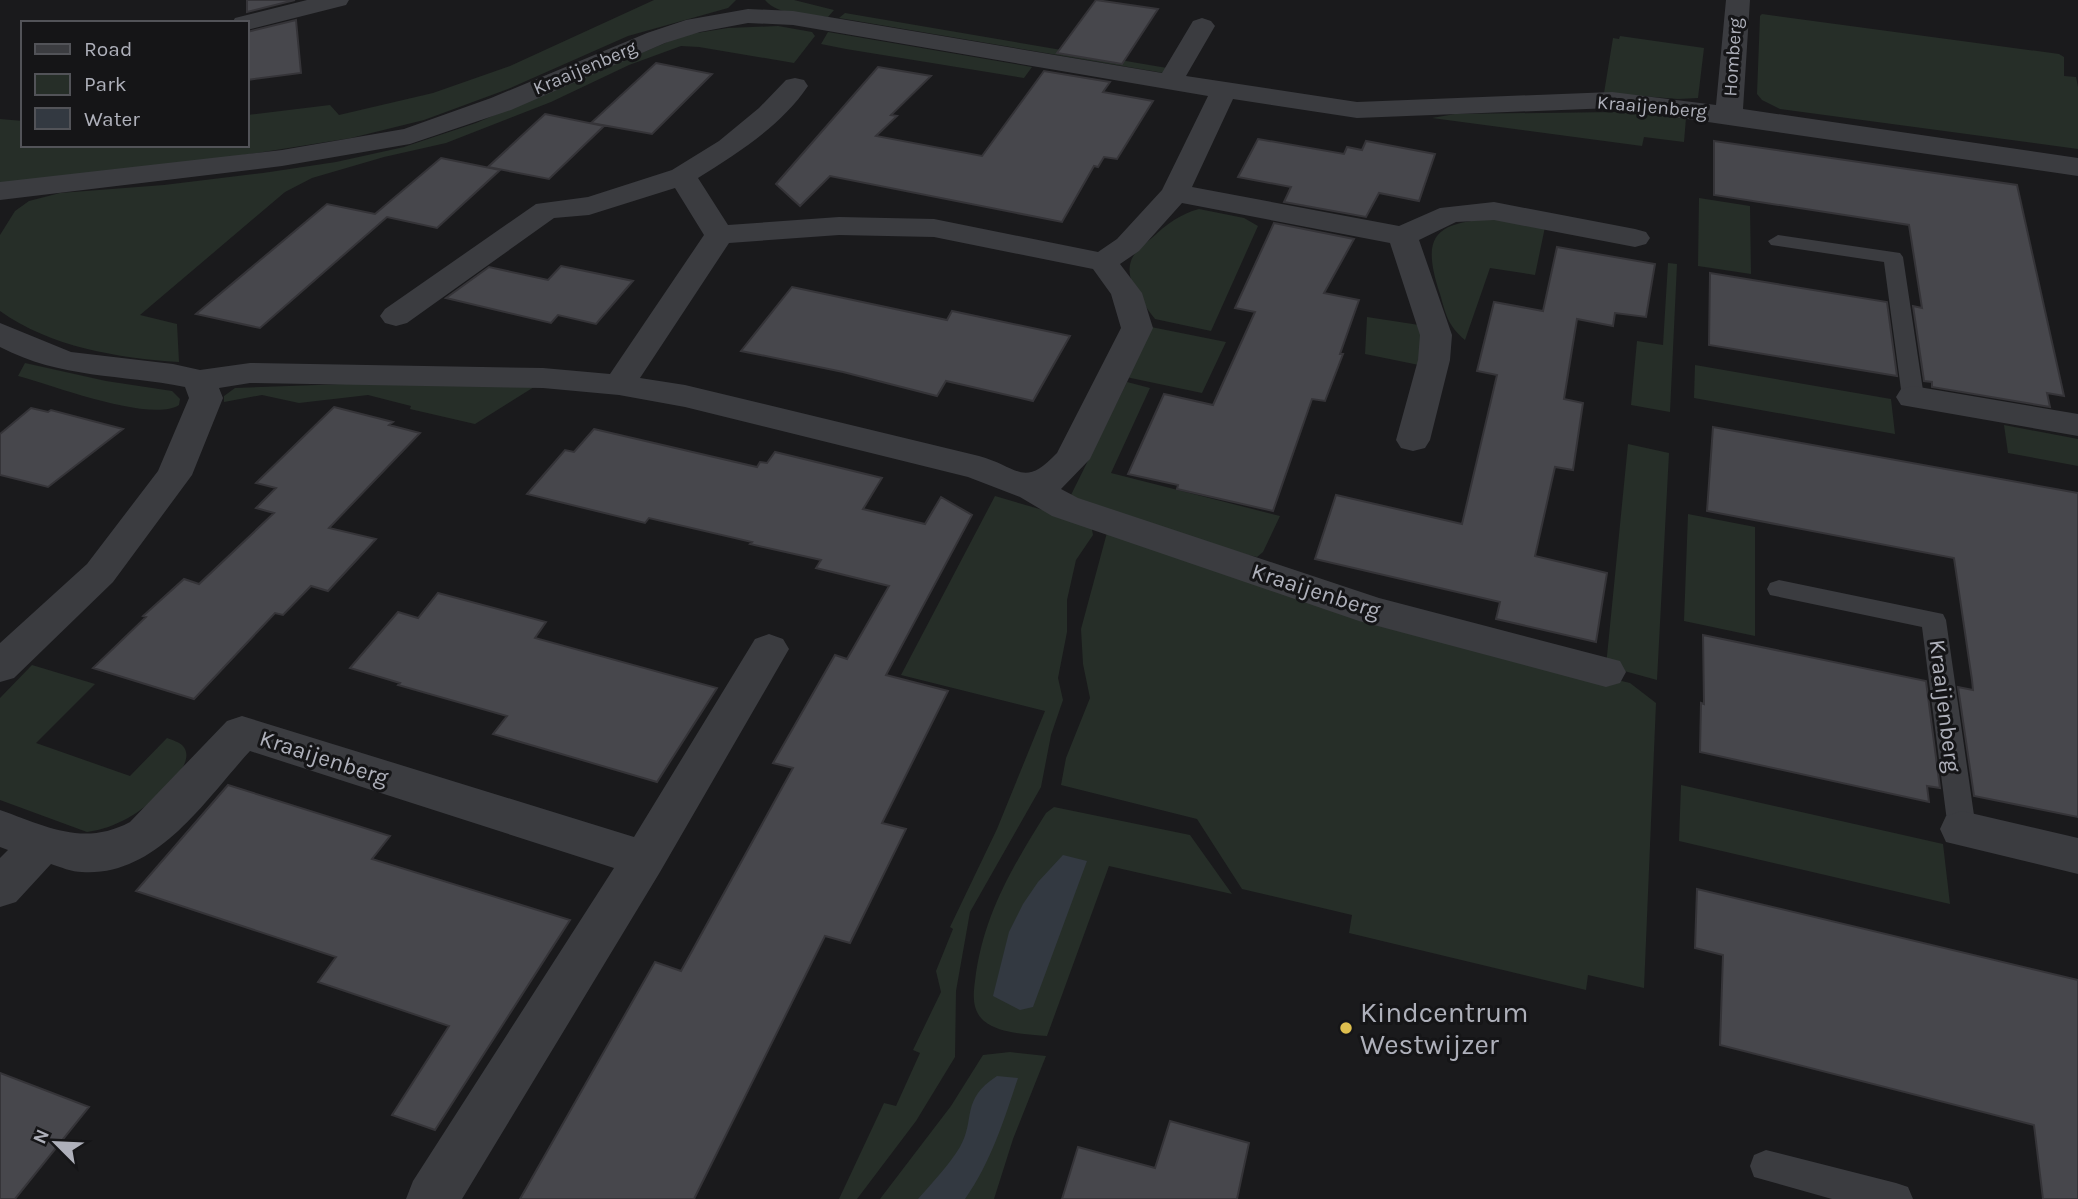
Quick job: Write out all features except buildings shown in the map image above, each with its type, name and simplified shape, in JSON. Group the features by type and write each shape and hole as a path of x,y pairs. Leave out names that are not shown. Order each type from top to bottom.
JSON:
{"street":[{"path":"248,22 337,0"},
{"name":"Homberg","path":"1729,115 1738,0"},
{"name":"Kraaijenberg","path":"1,192 282,158 410,136 502,104 656,38 749,8 793,18 1170,82 1357,110 1612,100 2078,167"},
{"path":"1170,82 1202,26"},
{"path":"397,316 545,210 589,206 636,194 682,176 729,147 769,114 795,86"},
{"path":"1103,262 1128,245 1175,193 1224,91"},
{"path":"682,176 719,234"},
{"path":"1175,193 1403,236 1450,214 1494,211 1635,238"},
{"path":"719,234 839,226 934,228 1103,262 1126,293 1137,328 1072,458 1057,477 1032,488"},
{"path":"619,385 719,234"},
{"path":"1403,236 1436,335 1434,360 1413,440"},
{"name":"Kraaijenberg","path":"0,333 34,349 90,366 183,374 200,380 250,373 543,378 619,385 685,396 979,468 1013,484 1032,488 1065,507 1373,611 1606,671"},
{"path":"0,667 100,573 174,475 206,398 200,380"},
{"path":"1913,397 2078,425"},
{"path":"432,1199 644,859 769,649"},
{"name":"Kraaijenberg","path":"0,828 42,844 82,854 120,849 146,835 242,732 644,859"},
{"name":"Kraaijenberg","path":"1962,830 2078,856"},
{"path":"0,888 42,844"}],"lane":[{"path":"1778,241 1893,257 1913,397"},
{"name":"Kraaijenberg","path":"1779,589 1934,620 1962,830"},
{"path":"1766,1166 1896,1199"}],"green space":[{"path":"654,0 736,0 728,8 628,36 508,89 424,120 351,138 219,159 0,184 0,119 21,121 21,147 248,147 248,115 330,105 339,115 433,93 510,66"},
{"path":"765,0 794,0 834,10 828,17 794,13 778,9"},
{"path":"845,13 1167,68 1164,73 839,18"},
{"path":"1762,14 2059,54 2064,57 2064,76 2076,77 2078,87 2078,149 1780,109 1762,100 1757,94"},
{"path":"778,26 812,32 815,36 794,63 681,46 629,65 551,102 446,143 384,157 312,178 285,192 140,315 177,324 179,362 85,349 40,334 0,311 0,235 15,211 29,201 60,193 164,185 263,173 336,162 404,147 476,123 684,35 728,28"},
{"path":"828,32 1032,67 1024,78 821,44"},
{"path":"1620,36 1704,48 1698,98 1604,93 1613,38 1619,39"},
{"path":"1615,112 1686,118 1684,142 1644,137 1642,146 1432,118 1455,114"},
{"path":"1699,198 1750,206 1751,274 1698,266"},
{"path":"1199,209 1244,218 1258,226 1211,331 1155,319 1136,292 1130,276 1131,261 1140,247 1174,220"},
{"path":"1497,218 1545,227 1535,275 1490,268 1465,340 1451,325 1444,308 1434,273 1433,244 1438,234 1460,223"},
{"path":"1668,263 1677,264 1670,412 1631,405 1637,341 1663,345"},
{"path":"1367,317 1419,325 1422,334 1419,365 1365,354"},
{"path":"1151,327 1226,342 1202,393 1126,377"},
{"path":"25,363 106,381 172,391 180,399 179,405 165,409 147,409 101,401 18,376"},
{"path":"1695,365 1891,399 1895,434 1694,398"},
{"path":"1127,382 1150,388 1111,473 1280,516 1263,552 1257,557 1069,499"},
{"path":"373,383 534,387 475,424 410,409 411,406 368,395 299,403 262,395 224,402 224,396 235,388"},
{"path":"2004,425 2078,439 2078,466 2008,453"},
{"path":"1628,444 1669,453 1657,680 1606,666"},
{"path":"995,496 1091,524 1093,535 1076,560 1067,600 1067,632 1058,678 1063,700 1051,735 1041,787 970,912 956,991 955,1057 916,1121 857,1199 839,1199 884,1103 896,1106 920,1053 913,1050 941,992 936,971 953,929 950,927 997,829 1045,711 901,675"},
{"path":"1688,514 1755,527 1755,636 1684,621"},
{"path":"1108,529 1366,619 1630,683 1656,703 1644,988 1588,975 1586,990 1349,933 1352,915 1242,889 1197,819 1061,785 1066,758 1090,698 1083,664 1081,629"},
{"path":"32,665 95,684 36,743 130,776 167,738 181,744 186,754 185,764 178,775 157,797 128,818 87,832 0,800 0,698"},
{"path":"1681,785 1943,844 1950,904 1679,841"},
{"path":"1054,807 1190,835 1232,894 1109,866 1047,1036 1014,1033 990,1025 977,1012 974,992 979,957 992,913 1011,873 1046,813"},
{"path":"1010,1052 1046,1056 1013,1139 994,1199 880,1199 951,1106 983,1055"}],"water":[{"path":"1063,855 1087,861 1033,1007 1020,1010 993,996 1009,932 1038,882"},
{"path":"997,1076 1018,1078 996,1140 974,1185 965,1199 918,1199 960,1147 973,1102 985,1085"}],"place":[{"name":"Kindcentrum Westwijzer","path":"1346,1028"}]}
